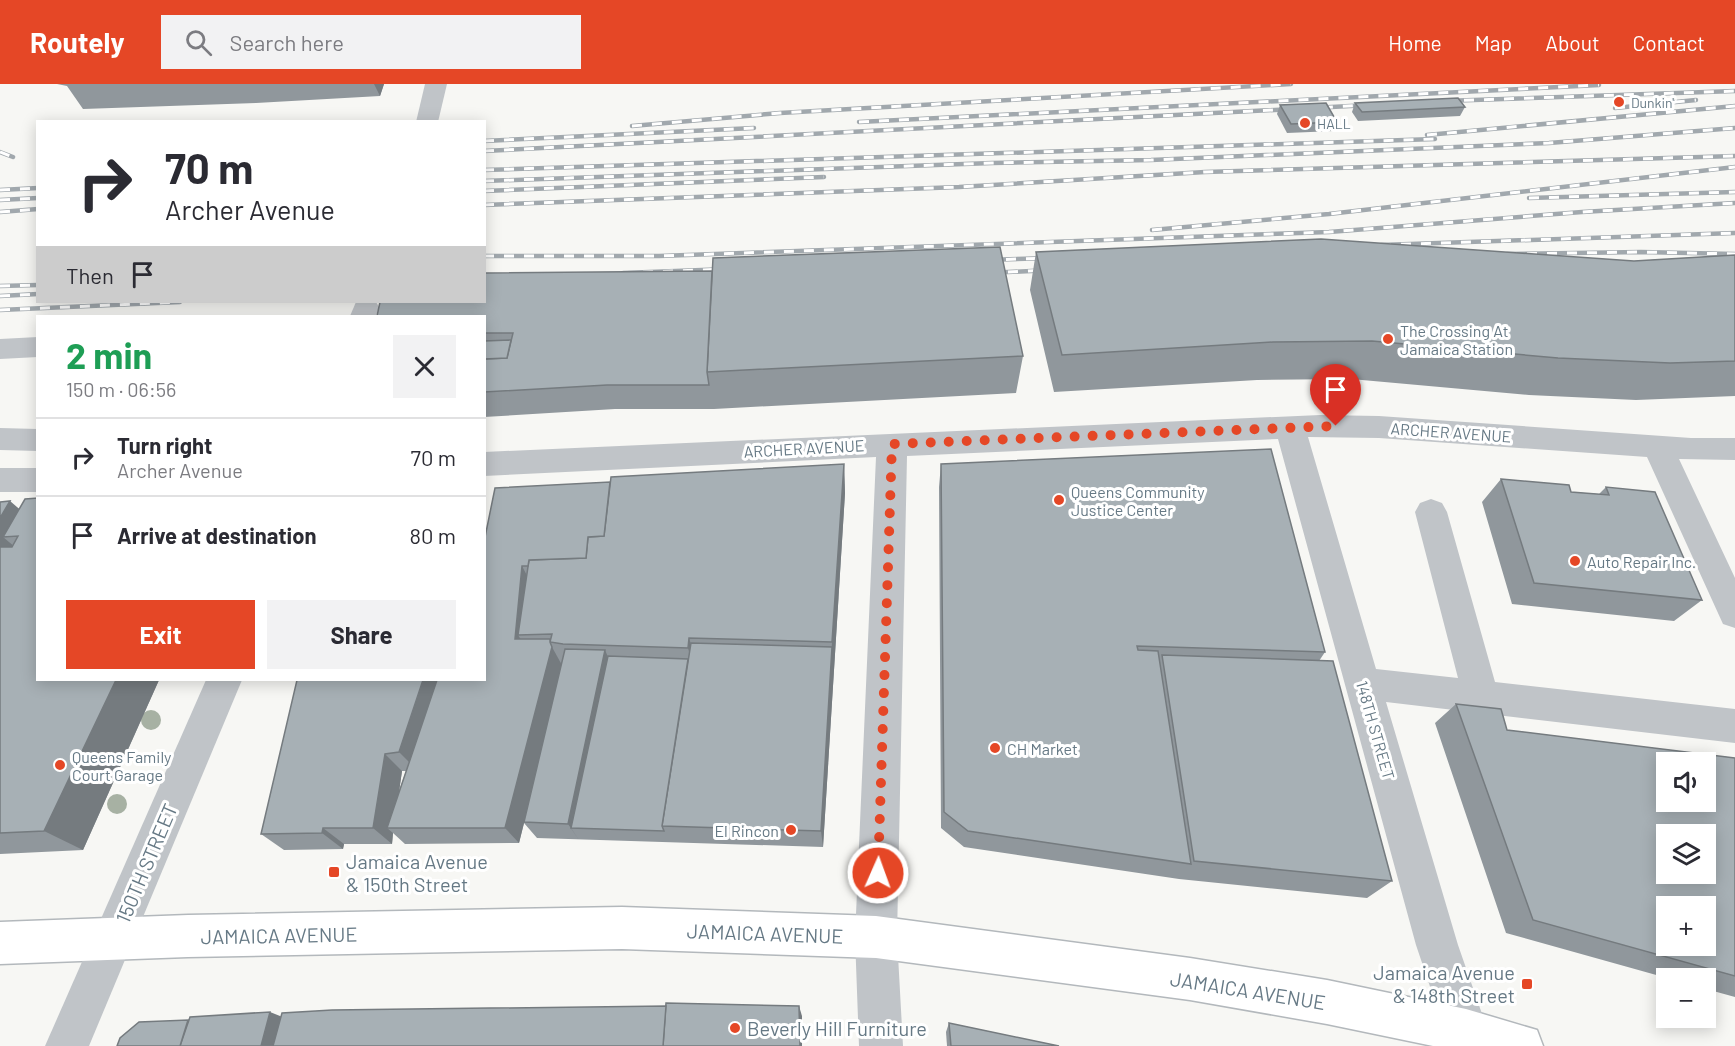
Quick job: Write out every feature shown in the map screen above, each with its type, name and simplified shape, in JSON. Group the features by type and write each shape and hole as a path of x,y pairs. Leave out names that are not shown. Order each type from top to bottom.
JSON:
{"main road":[{"name":"JAMAICA AVENUE","path":"0,943 622,928 876,937 1190,980 1326,1002 1466,1031 1521,1046"}],"street":[{"path":"427,120 436,84"},
{"path":"0,349 36,347"},
{"name":"ARCHER AVENUE","path":"486,464 1290,427 1379,427 1658,447 1735,449"},
{"name":"148TH STREET","path":"1290,427 1437,945 1466,1031"},
{"path":"0,439 36,440"},
{"path":"881,1046 876,937 892,444"},
{"path":"1658,447 1735,615"},
{"path":"0,480 36,480"},
{"path":"1431,512 1481,697"},
{"name":"150TH STREET","path":"67,1046 224,681"},
{"path":"1363,683 1735,726"}],"building":[{"path":"1458,98 1465,107 1362,112 1355,103"},
{"path":"1326,103 1337,122 1291,124 1280,105"},
{"name":"The Crossing At Jamaica Station","path":"1321,239 1634,261 1735,255 1735,361 1670,363 1558,358 1372,341 1273,342 1062,355 1036,252"},
{"path":"1000,247 1023,356 707,372 713,258"},
{"path":"712,271 707,372 709,385 607,385 486,392 486,359 507,358 513,333 486,333 486,315 377,315 380,303 486,303 486,273"},
{"path":"511,340 507,358 486,359 486,341"},
{"path":"1271,449 1325,652 1137,646 1138,650 1158,651 1191,864 968,831 944,812 941,464"},
{"path":"844,464 832,642 689,638 688,648 563,644 550,642 552,634 518,635 529,560 586,558 588,537 604,536 611,477"},
{"path":"1501,479 1569,485 1571,492 1609,495 1606,487 1655,492 1702,600 1534,583"},
{"path":"610,482 604,536 588,537 586,558 529,560 528,566 522,566 515,639 550,639 552,647 505,828 387,828 437,681 486,681 486,532 495,488"},
{"name":"Queens Family Court Garage","path":"36,498 36,681 116,681 44,831 0,833 0,547 12,547 18,536 3,537 25,499"},
{"path":"10,501 0,518 0,502"},
{"path":"691,643 832,647 821,831 662,826"},
{"path":"565,649 605,650 568,824 524,822"},
{"path":"1162,655 1333,661 1392,881 1194,861"},
{"path":"608,656 688,659 662,826 664,831 571,828"},
{"path":"297,681 423,681 399,752 385,754 373,828 323,828 322,833 261,834"},
{"path":"1456,704 1501,709 1507,730 1686,752 1656,752 1656,812 1716,812 1716,756 1735,758 1735,976 1716,971 1716,968 1706,968 1663,956 1716,956 1716,896 1656,896 1656,954 1533,920"},
{"path":"666,1003 799,1006 800,1046 663,1046"},
{"path":"666,1006 663,1046 273,1046 282,1013 332,1010"},
{"path":"270,1012 261,1046 180,1046 190,1017"},
{"path":"188,1020 180,1046 117,1046 120,1038 139,1022"},
{"path":"949,1023 1059,1046 951,1046"}],"railway":[{"path":"632,126 780,113 1291,84"},
{"path":"859,122 1599,85"},
{"path":"1444,101 1735,91"},
{"path":"1615,108 1696,100"},
{"path":"486,151 1369,105"},
{"path":"1427,135 1735,106"},
{"path":"486,141 754,128"},
{"path":"486,181 992,163 1151,160 1549,143 1735,128"},
{"path":"486,170 1435,139"},
{"path":"0,152 13,157"},
{"path":"486,205 959,187 1205,172 1735,156"},
{"path":"1152,230 1329,214 1735,167"},
{"path":"486,191 824,177"},
{"path":"0,190 36,188"},
{"path":"1529,198 1735,192"},
{"path":"0,200 36,198"},
{"path":"486,256 659,256 1329,232 1582,212 1735,203"},
{"path":"0,212 36,209"},
{"path":"1381,245 1735,233"},
{"path":"1507,254 1641,252 1735,254"},
{"path":"986,260 1051,258"},
{"path":"623,273 728,269"},
{"path":"988,273 1051,270"},
{"path":"0,286 36,285"},
{"path":"0,296 36,294"},
{"path":"0,310 158,303"}],"place":[{"name":"Dunkin'","path":"1619,102"},
{"name":"HALL","path":"1305,123"},
{"name":"The Crossing At Jamaica Station","path":"1388,339"},
{"name":"Queens Community Justice Center","path":"1059,500"},
{"name":"Auto Repair Inc.","path":"1575,561"},
{"name":"CH Market","path":"995,748"},
{"name":"Queens Family Court Garage","path":"60,765"},
{"name":"El Rincon","path":"791,830"},
{"name":"Jamaica Avenue & 150th Street","path":"334,872"},
{"name":"Jamaica Avenue & 148th Street","path":"1527,984"},
{"name":"Beverly Hill Furniture","path":"735,1028"}],"route":[{"path":"878,873 892,444 1189,430 1336,426"}]}
